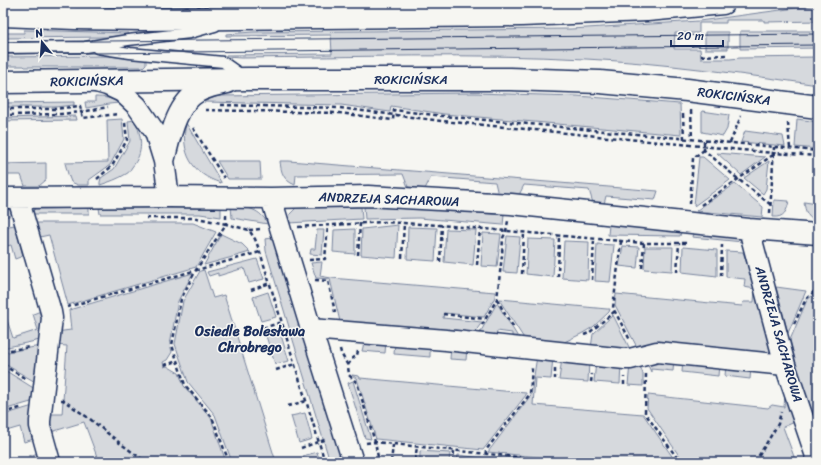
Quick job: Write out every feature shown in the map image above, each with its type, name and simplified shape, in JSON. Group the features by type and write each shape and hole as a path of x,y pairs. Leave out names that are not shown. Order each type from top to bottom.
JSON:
{"main road":[{"path":"3,15 142,19 521,15 647,10 723,3"},
{"name":"ROKICIŃSKA","path":"3,82 248,79 510,79 600,82 687,90 818,107"}],"street":[{"path":"164,161 175,122 186,113 184,104 196,93 212,86 248,79"},
{"path":"90,81 107,85 122,92 135,111 155,132 164,161 169,197"},
{"name":"ANDRZEJA SACHAROWA","path":"11,198 271,198 368,196 689,216 749,229 818,234"},
{"path":"11,198 51,312 52,322 40,426 50,462"},
{"path":"271,198 351,454"},
{"name":"ANDRZEJA SACHAROWA","path":"749,229 785,365 818,462"},
{"path":"311,329 393,337 446,340 630,359 657,352 785,365"}],"lane":[{"path":"85,47 128,40 190,33 246,18"},
{"path":"3,48 85,47 224,62 248,79"}],"path":[{"path":"701,56 728,55"},
{"path":"220,105 340,108 442,121 773,154 818,156"},
{"path":"3,109 54,109 80,106 83,118 135,111"},
{"path":"3,115 61,114 109,107 135,111"},
{"path":"691,108 692,140"},
{"path":"229,462 212,417 185,385 172,344 181,299 196,270 226,224 226,183 190,123 186,113 199,110 318,112 339,113 393,120 394,110 450,117 818,151"},
{"path":"94,197 93,182 112,166 127,140 135,111"},
{"path":"683,114 684,139"},
{"path":"730,143 742,115"},
{"path":"788,120 790,149"},
{"path":"704,141 704,150 771,205"},
{"path":"769,230 774,147"},
{"path":"142,218 197,218 249,230 384,222 480,228 644,243 687,243 693,158 704,150"},
{"path":"689,216 695,209 773,154"},
{"path":"443,314 485,319 497,299 502,263 503,238 506,231 511,204"},
{"path":"358,254 360,223"},
{"path":"402,258 404,223"},
{"path":"440,262 442,225"},
{"path":"308,260 325,259 328,226"},
{"path":"477,265 480,228"},
{"path":"249,230 255,239 260,252 325,462"},
{"path":"522,274 524,233"},
{"path":"558,277 559,236"},
{"path":"592,280 594,239"},
{"path":"642,268 644,243"},
{"path":"677,272 679,243"},
{"path":"721,276 722,244"},
{"path":"51,312 260,252"},
{"path":"251,290 270,283"},
{"path":"793,325 806,299 818,288"},
{"path":"485,462 486,450 530,394 533,350 522,339 506,316 497,299"},
{"path":"263,328 282,322"},
{"path":"3,351 31,346"},
{"path":"164,365 178,361"},
{"path":"276,370 295,364"},
{"path":"3,365 26,380"},
{"path":"42,402 63,400 146,462"},
{"path":"288,406 306,401"},
{"path":"754,462 778,424 781,410"},
{"path":"301,448 324,440 336,438 351,454 375,442 562,462"},
{"path":"391,462 393,444"},
{"path":"415,460 417,447"},
{"path":"453,462 454,451"}],"shaded area":[{"path":"818,5 818,21 764,22 764,20 726,20 726,23 699,23 699,33 675,33 674,49 700,49 701,59 818,57 818,85 673,66 586,59 500,56 226,57 226,55 332,54 331,35 226,36 226,34 253,32 571,29 699,21"},
{"path":"24,30 128,33 128,35 109,37 3,38 3,33 24,33"},
{"path":"740,31 818,31 818,48 740,49"},
{"path":"705,32 728,32 728,49 705,49"},
{"path":"107,56 144,59 146,60 146,64 143,67 3,66 3,57"},
{"path":"474,93 577,96 680,104 681,135 444,114 391,106 390,112 341,105 204,102 218,96"},
{"path":"95,97 108,98 119,103 86,108 85,102 95,102"},
{"path":"74,102 74,105 55,107 3,107 3,103"},
{"path":"702,111 729,115 727,129 723,136 702,132"},
{"path":"76,116 77,120 3,121 3,118"},
{"path":"122,119 124,139 110,165 89,180 89,185 78,185 71,182 65,163 108,162 107,120"},
{"path":"797,119 818,122 818,149 795,147"},
{"path":"135,120 141,145 136,162 127,174 100,185 101,178 114,169 130,141 128,121"},
{"path":"186,123 221,183 202,174 190,161 185,144"},
{"path":"745,131 783,136 785,146 741,142"},
{"path":"717,153 765,157 741,175"},
{"path":"699,157 703,157 730,180 694,206"},
{"path":"217,161 260,161 261,179 228,179"},
{"path":"280,161 658,191 655,200 606,196 604,204 593,203 589,190 524,185 518,197 498,195 495,182 431,177 425,189 408,187 403,174 296,175 295,185 288,181 283,175"},
{"path":"769,161 766,189 763,194 744,178"},
{"path":"46,163 46,180 39,186 25,186 21,175 3,175 3,164"},
{"path":"735,184 763,207 762,217 696,211 697,210"},
{"path":"774,200 789,201 786,211 777,217 773,217"},
{"path":"804,202 818,204 818,221 809,217 805,209"},
{"path":"231,206 253,210 261,215 268,224 232,218"},
{"path":"3,207 8,208 14,215 3,217"},
{"path":"361,207 362,219 288,223 290,214 296,208"},
{"path":"364,207 423,209 504,215 503,225 419,218 365,219"},
{"path":"89,208 89,214 30,214 35,209"},
{"path":"99,208 221,208 221,217 200,214 100,214"},
{"path":"31,223 193,223 216,232 196,267 68,305 49,235 35,238"},
{"path":"15,225 23,256 15,259 11,245 3,247 3,227"},
{"path":"398,225 396,258 361,255 362,229"},
{"path":"609,225 681,232 680,236 608,235"},
{"path":"408,227 437,228 435,261 407,259"},
{"path":"355,229 355,254 333,252 334,230"},
{"path":"446,229 476,230 473,265 444,262"},
{"path":"317,230 324,230 322,255 310,254 311,249 315,249"},
{"path":"483,233 501,234 497,267 481,266"},
{"path":"693,233 739,237 743,242 692,237"},
{"path":"221,234 242,244 250,252 204,265"},
{"path":"507,236 520,237 517,273 503,272"},
{"path":"273,238 344,462 330,462 266,251 265,239"},
{"path":"528,239 555,240 553,277 526,274"},
{"path":"564,241 589,242 588,280 562,278"},
{"path":"597,244 614,245 610,282 595,281"},
{"path":"623,246 639,247 637,268 619,266"},
{"path":"645,247 673,247 672,271 644,269"},
{"path":"683,247 717,250 717,276 682,272"},
{"path":"726,251 743,252 755,288 774,354 639,351 615,305 616,294 742,306 743,302 754,302 755,289 744,287 745,279 726,277"},
{"path":"257,259 264,279 249,283 244,268 218,276 218,273 209,276 207,272"},
{"path":"322,262 320,276 495,292 495,297 484,317 444,313 443,318 482,322 471,338 341,326 330,279 316,278 311,263"},
{"path":"204,270 213,298 224,295 276,462 232,462 215,415 188,382 175,344 183,301 200,271"},
{"path":"193,273 178,301 170,344 172,352 167,360 163,362 164,367 167,366 179,373 184,386 211,418 226,462 150,462 146,460 142,461 143,462 99,462 84,422 51,432 60,462 56,462 47,433 49,414 62,414 67,346 55,345 56,332 71,330 69,310"},
{"path":"776,287 806,291 788,333"},
{"path":"818,291 818,428 798,371 790,340 807,300"},
{"path":"268,292 276,317 261,321 253,297"},
{"path":"500,299 610,309 609,312 593,327 556,346 527,343"},
{"path":"497,303 521,342 512,341 512,333 497,331 496,340 477,338"},
{"path":"3,308 13,338 38,330 33,314 41,311 42,320 40,340 3,348"},
{"path":"613,315 632,353 591,348 593,334"},
{"path":"280,332 289,361 275,364 266,336"},
{"path":"365,339 386,341 385,353 362,351"},
{"path":"395,342 430,345 430,357 394,354"},
{"path":"40,346 37,383 3,363 3,353"},
{"path":"451,347 467,348 466,360 450,359"},
{"path":"537,356 553,357 551,379 535,378 533,405 643,414 676,462 588,462 488,452 531,395"},
{"path":"562,358 589,360 588,382 559,380"},
{"path":"674,359 673,371 651,369 651,372 646,361"},
{"path":"596,361 621,364 620,384 594,382"},
{"path":"683,361 719,364 718,376 682,372"},
{"path":"639,363 643,374 643,386 628,385 630,364"},
{"path":"726,365 751,367 750,379 725,376"},
{"path":"3,369 35,389 31,402 3,410"},
{"path":"352,375 359,376 360,378 526,393 526,395 483,450 376,439 357,379"},
{"path":"353,381 371,439 365,438 348,383"},
{"path":"785,394 795,422 783,427 796,462 736,462 680,457 647,408 648,395 768,408 772,405 784,407"},
{"path":"33,406 37,438 24,442 20,427 3,432 3,415"},
{"path":"305,413 312,439 299,443 291,416"},
{"path":"420,451 450,453 449,462 420,460"},
{"path":"41,452 44,462 31,462 29,456"},
{"path":"317,452 320,462 305,462 303,456"},
{"path":"458,455 482,458 482,462 457,462"},
{"path":"488,458 534,462 488,462"}],"tram line":[{"path":"3,42 818,34"},
{"path":"3,54 818,45"}],"district":[{"name":"Osiedle Bolesława Chrobrego","path":"250,340"}]}
